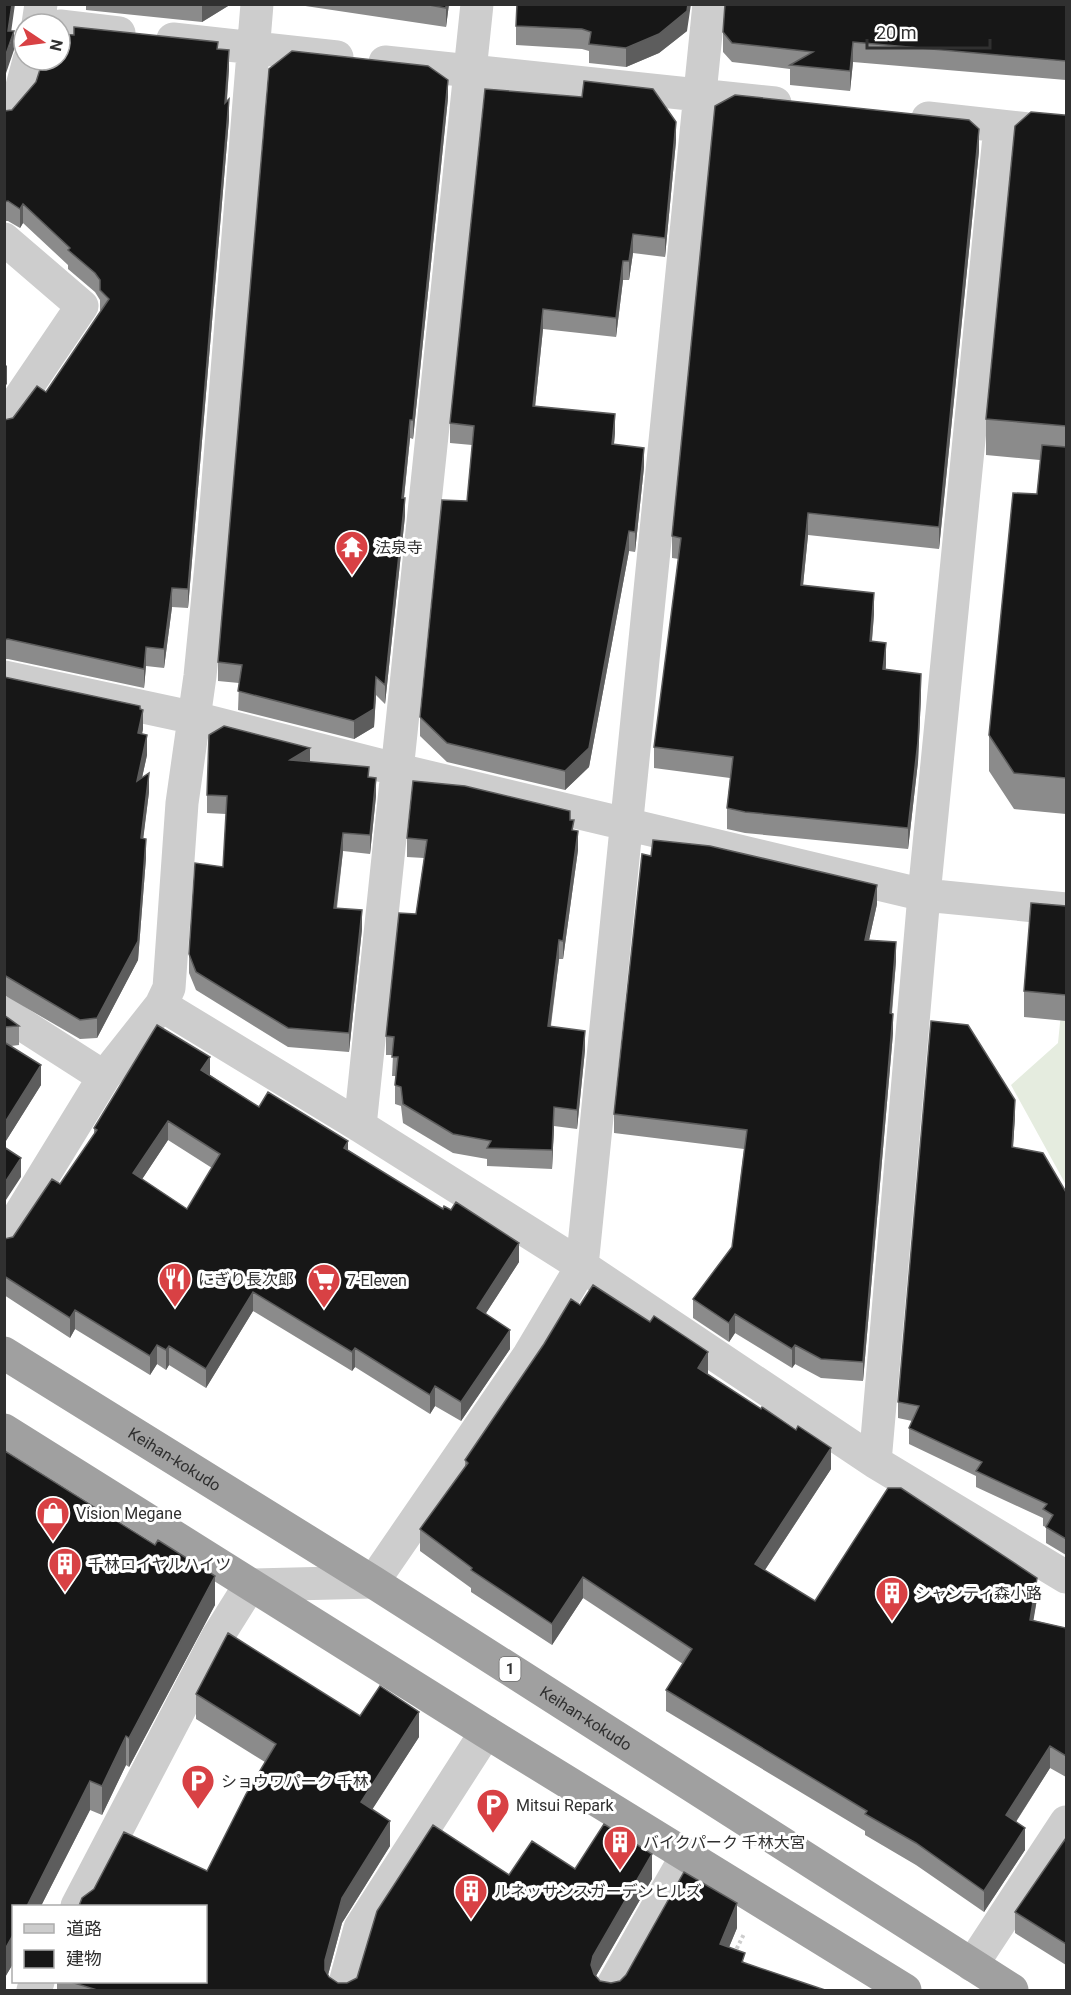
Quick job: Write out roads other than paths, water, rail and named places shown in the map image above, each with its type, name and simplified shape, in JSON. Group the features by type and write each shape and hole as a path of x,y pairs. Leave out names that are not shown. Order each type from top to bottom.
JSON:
{"highway":[{"name":"Keihan-kokudo","path":"4,1353 373,1582 1012,1990"},
{"path":"4,1430 486,1732 905,1990"}],"street":[{"path":"4,1240 104,1077 161,1005 169,988 182,803 195,717 213,543 257,4"},
{"path":"360,1126 399,770 477,4"},
{"path":"78,1905 218,1636 250,1585 373,1582 529,1355 582,1266 708,4"},
{"path":"72,27 804,106"},
{"path":"896,115 1066,133"},
{"path":"874,1462 924,895 1000,126"},
{"path":"4,239 82,306 4,421"},
{"path":"4,677 195,717 399,770 924,895 1066,909"},
{"path":"161,1005 360,1126 582,1266 874,1462 1066,1577"},
{"path":"4,1013 104,1077"},
{"path":"343,1990 360,1928 486,1732"},
{"path":"972,1965 1066,1822"},
{"path":"610,1990 687,1855"}],"place":[{"name":"法泉寺","path":"352,576"},
{"name":"にぎり長次郎","path":"175,1308"},
{"name":"7-Eleven","path":"324,1309"},
{"name":"Vision Megane","path":"53,1542"},
{"name":"千林ロイヤルハイツ","path":"65,1593"},
{"name":"シャンティ森小路","path":"892,1622"},
{"name":"ショウワパーク 千林","path":"198,1810"},
{"name":"Mitsui Repark","path":"493,1834"},
{"name":"バイクパーク 千林大宮","path":"620,1871"},
{"name":"ルネッサンスガーデンヒルズ","path":"471,1920"}]}
